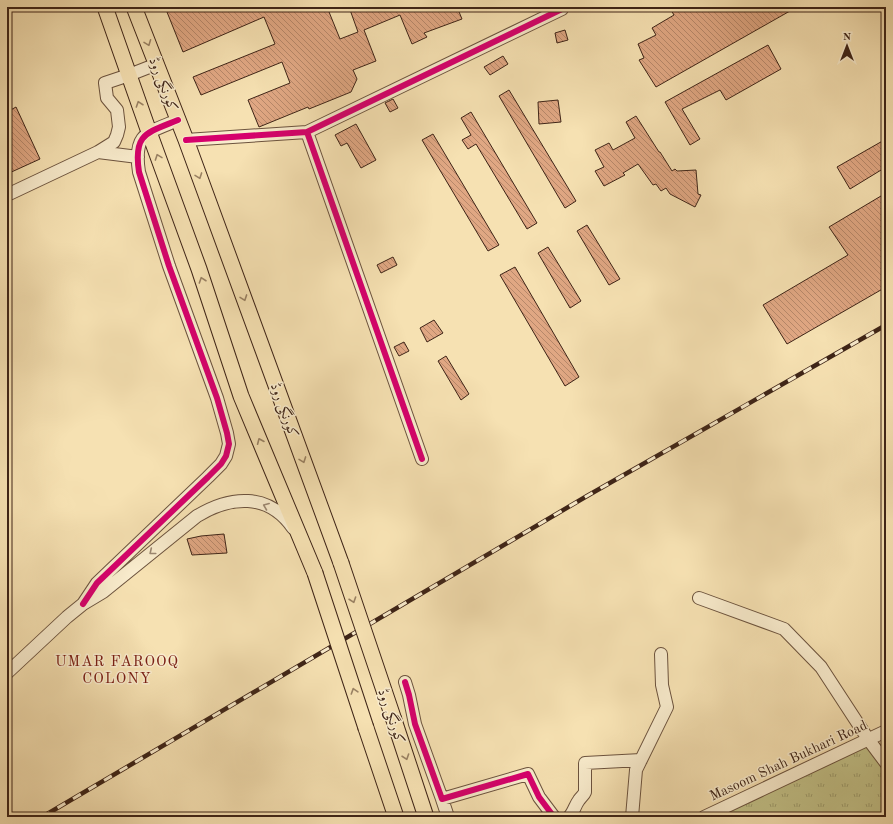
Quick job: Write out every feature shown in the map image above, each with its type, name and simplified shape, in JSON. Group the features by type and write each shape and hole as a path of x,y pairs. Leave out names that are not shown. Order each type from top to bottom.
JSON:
{"main road":[{"name":"کورنگی روڈ","path":"105,7 198,269 241,396 315,573 396,817"},
{"name":"کورنگی روڈ","path":"134,7 186,140 341,563 426,817"}],"street":[{"path":"186,140 307,132 562,9"},
{"path":"7,195 98,152 114,142 119,127 117,110 106,98 105,83 156,64"},
{"path":"83,604 97,583 221,464 226,456 229,444 217,398 169,266 139,172 139,144 143,136 178,120"},
{"path":"307,132 422,459"},
{"path":"98,152 138,157"},
{"path":"7,673 83,604 103,592 197,516 216,506 234,501 250,501 266,505 288,520 303,542"},
{"path":"699,598 784,629 821,667 868,739 886,763"},
{"path":"632,817 636,770 667,707 662,685 661,654"},
{"path":"405,682 415,724 448,817"},
{"name":"Masoom Shah Bukhari Road","path":"704,817 886,731"},
{"path":"569,817 573,813 579,799 585,792 584,763 641,760"},
{"path":"442,799 528,774 539,797 554,817"}],"green space":[{"path":"868,739 886,764 886,817 702,817"}],"building":[{"path":"165,7 327,7 340,39 358,32 349,7 457,7 462,19 424,33 427,37 412,44 400,15 364,30 376,61 353,70 357,79 351,92 309,109 308,107 259,127 248,100 290,83 282,62 201,95 193,77 275,44 264,17 183,52"},
{"path":"669,7 797,7 656,87 639,60 644,58 638,44 656,35 652,28 674,15"},
{"path":"565,30 568,40 557,43 555,33"},
{"path":"768,45 781,69 726,100 720,90 682,109 700,139 690,145 665,102"},
{"path":"503,56 508,64 490,75 484,67"},
{"path":"509,90 576,201 565,208 499,96"},
{"path":"393,99 398,108 390,112 385,103"},
{"path":"558,100 561,122 539,124 538,102"},
{"path":"16,107 40,159 7,174 7,112"},
{"path":"471,112 537,223 527,229 476,144 468,149 462,140 471,135 461,118"},
{"path":"636,116 672,171 675,169 677,171 696,170 698,194 701,195 695,207 670,194 666,188 661,191 656,184 653,185 638,164 623,173 625,175 604,186 595,171 604,167 595,150 609,143 613,150 635,138 626,122"},
{"path":"356,124 376,160 361,168 347,143 341,146 335,135"},
{"path":"433,134 499,245 488,251 422,140"},
{"path":"886,139 886,167 850,189 837,167"},
{"path":"886,193 886,287 787,344 763,305 848,255 829,227"},
{"path":"587,225 620,279 609,285 577,231"},
{"path":"548,247 581,301 570,308 538,253"},
{"path":"393,257 397,265 381,273 377,265"},
{"path":"515,267 579,377 565,386 500,275"},
{"path":"434,320 443,333 427,342 420,328"},
{"path":"404,342 409,351 399,356 394,347"},
{"path":"446,356 469,394 461,400 438,361"},
{"path":"224,534 227,553 192,555 187,539"}],"railway":[{"path":"42,817 587,496 886,325"}],"cycle path":[{"path":"186,140 307,132 562,9"},
{"path":"83,604 97,583 221,464 226,456 229,444 217,398 169,266 139,172 138,149 145,136 158,128 178,120"},
{"path":"307,132 422,459"},
{"path":"405,682 415,724 442,799 528,774 539,797 554,817"}],"district":[{"name":"UMAR FAROOQ COLONY","path":"117,670"}]}
